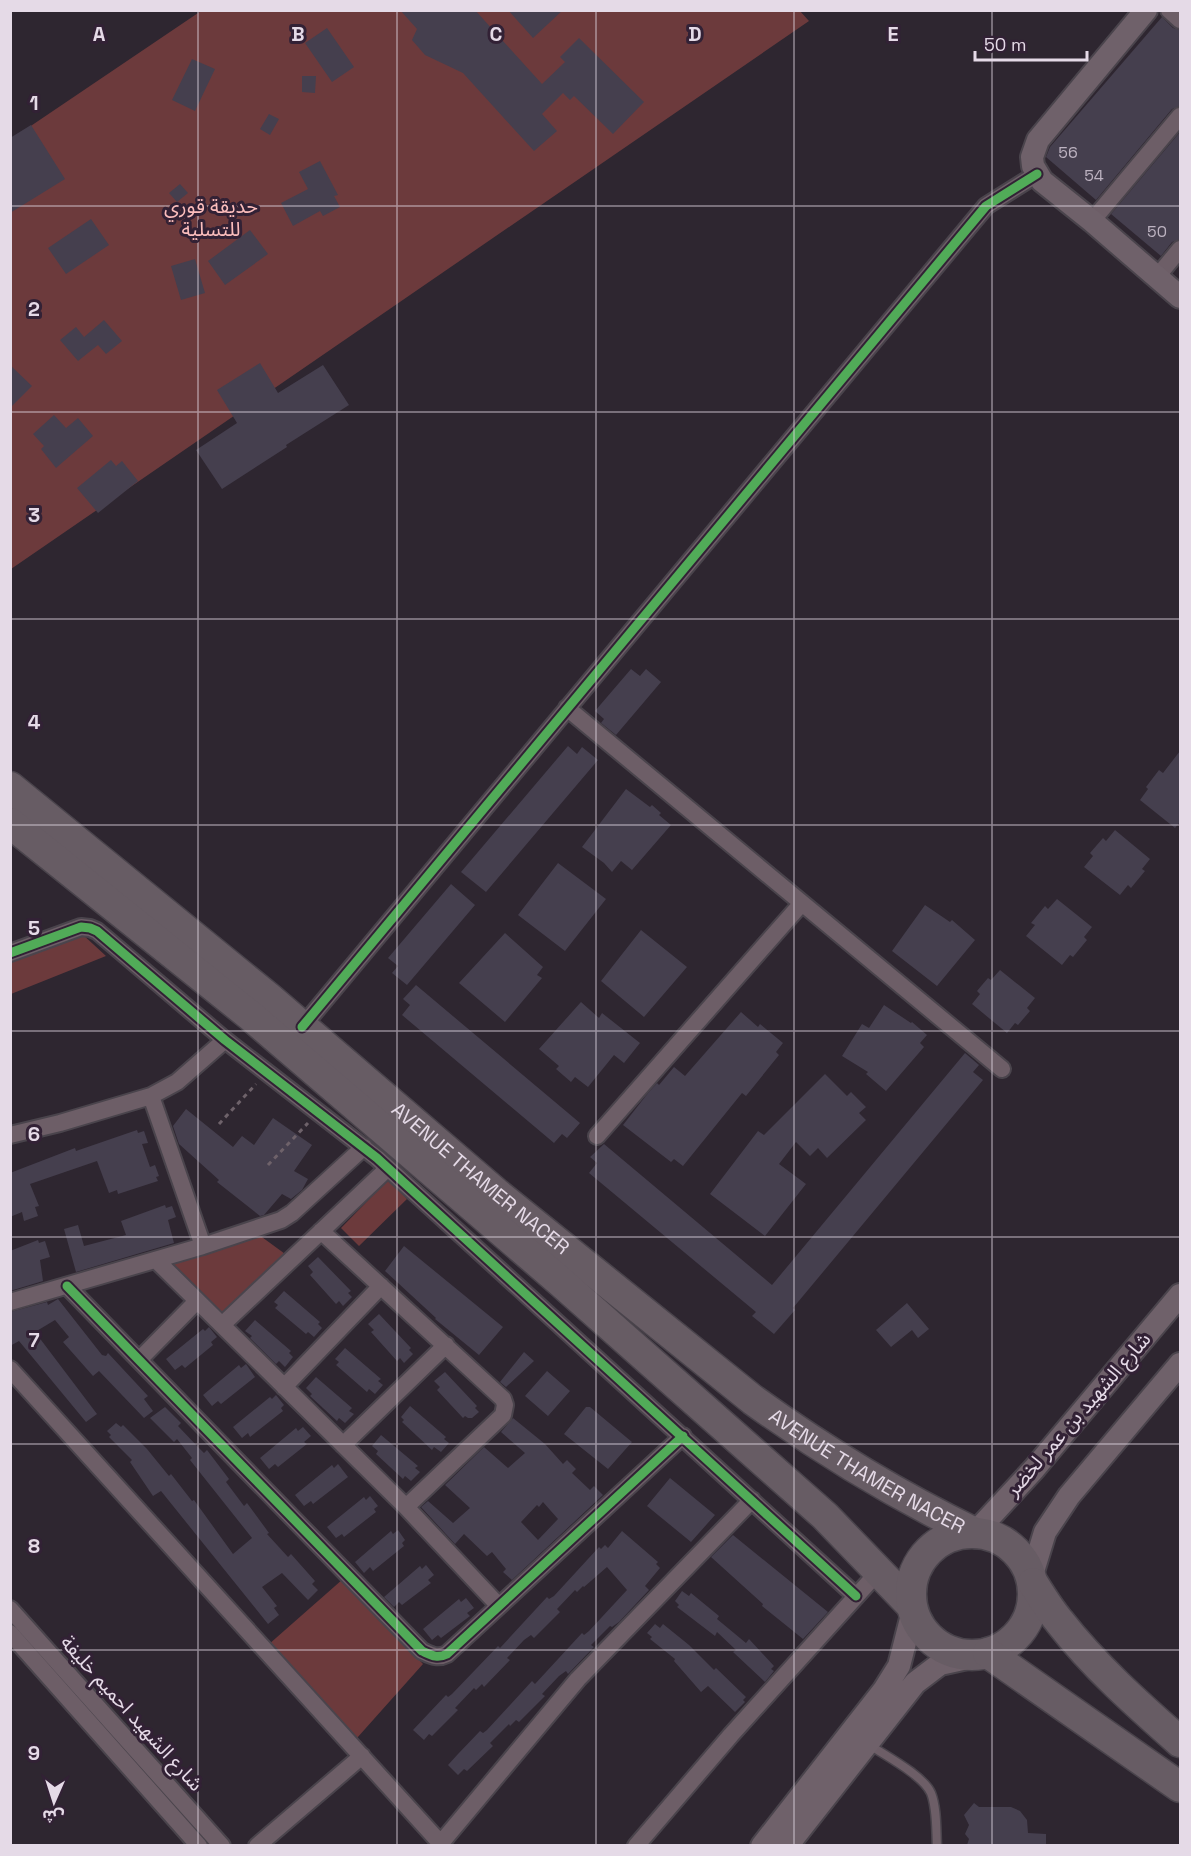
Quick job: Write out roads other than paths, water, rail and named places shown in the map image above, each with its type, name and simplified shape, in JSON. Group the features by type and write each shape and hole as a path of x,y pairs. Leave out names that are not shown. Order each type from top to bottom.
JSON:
{"highway":[{"name":"AVENUE THAMER NACER","path":"10,787 302,1026 496,1193 753,1400 793,1429 876,1482 918,1506 975,1533"},
{"name":"AVENUE THAMER NACER","path":"10,823 252,1017 562,1283 825,1515 879,1570 912,1608"},
{"path":"1032,1580 1033,1601 1028,1619 1019,1634 1004,1646 985,1654 967,1655 939,1646 923,1631 912,1608 910,1587 915,1569 926,1553 940,1541 957,1534 975,1533 995,1537 1012,1548 1024,1561 1032,1580 1058,1621 1140,1707 1180,1742"},
{"path":"985,1654 1180,1787"}],"main road":[{"path":"1146,10 1038,140 1032,157 1036,174 1042,181 1180,297"},
{"name":"شارع الشهيد بن عمر لخضر","path":"975,1533 1034,1468 1180,1295"},
{"path":"1032,1580 1045,1532 1069,1496 1180,1366"},
{"path":"762,1845 884,1690 899,1666 912,1608"},
{"path":"787,1845 915,1683 940,1664 985,1654"}],"street":[{"path":"1169,10 1180,20"},
{"path":"1092,221 1180,116"},
{"path":"302,1026 986,206 1036,174"},
{"path":"1157,277 1180,249"},
{"path":"567,708 1002,1069"},
{"path":"597,1136 802,903"},
{"path":"10,953 71,930 90,928 107,939 225,1040 388,1168 855,1596"},
{"path":"10,1135 60,1124 151,1096 177,1082 225,1040"},
{"path":"151,1096 203,1246"},
{"path":"10,1302 203,1246 281,1220 292,1213 364,1147"},
{"path":"222,1325 388,1168"},
{"path":"321,1231 503,1399 505,1409 503,1415 405,1507"},
{"path":"156,1260 405,1507 499,1606"},
{"path":"67,1286 422,1651 433,1657 447,1654 683,1436"},
{"path":"284,1387 381,1286"},
{"path":"139,1360 197,1301"},
{"path":"343,1445 446,1345"},
{"path":"10,1369 442,1844 578,1679 752,1500"},
{"path":"636,1845 730,1735 879,1570"},
{"name":"شارع الشهيد احميم خليفة","path":"10,1609 222,1845"},
{"name":"شارع الشهيد احميم خليفة","path":"10,1633 199,1845"},
{"path":"257,1845 362,1756"}],"lane":[{"path":"867,1743 922,1782 930,1792 937,1845"}],"park label":[{"name":"حديقة قوري للتسلية","path":"211,218"}]}
